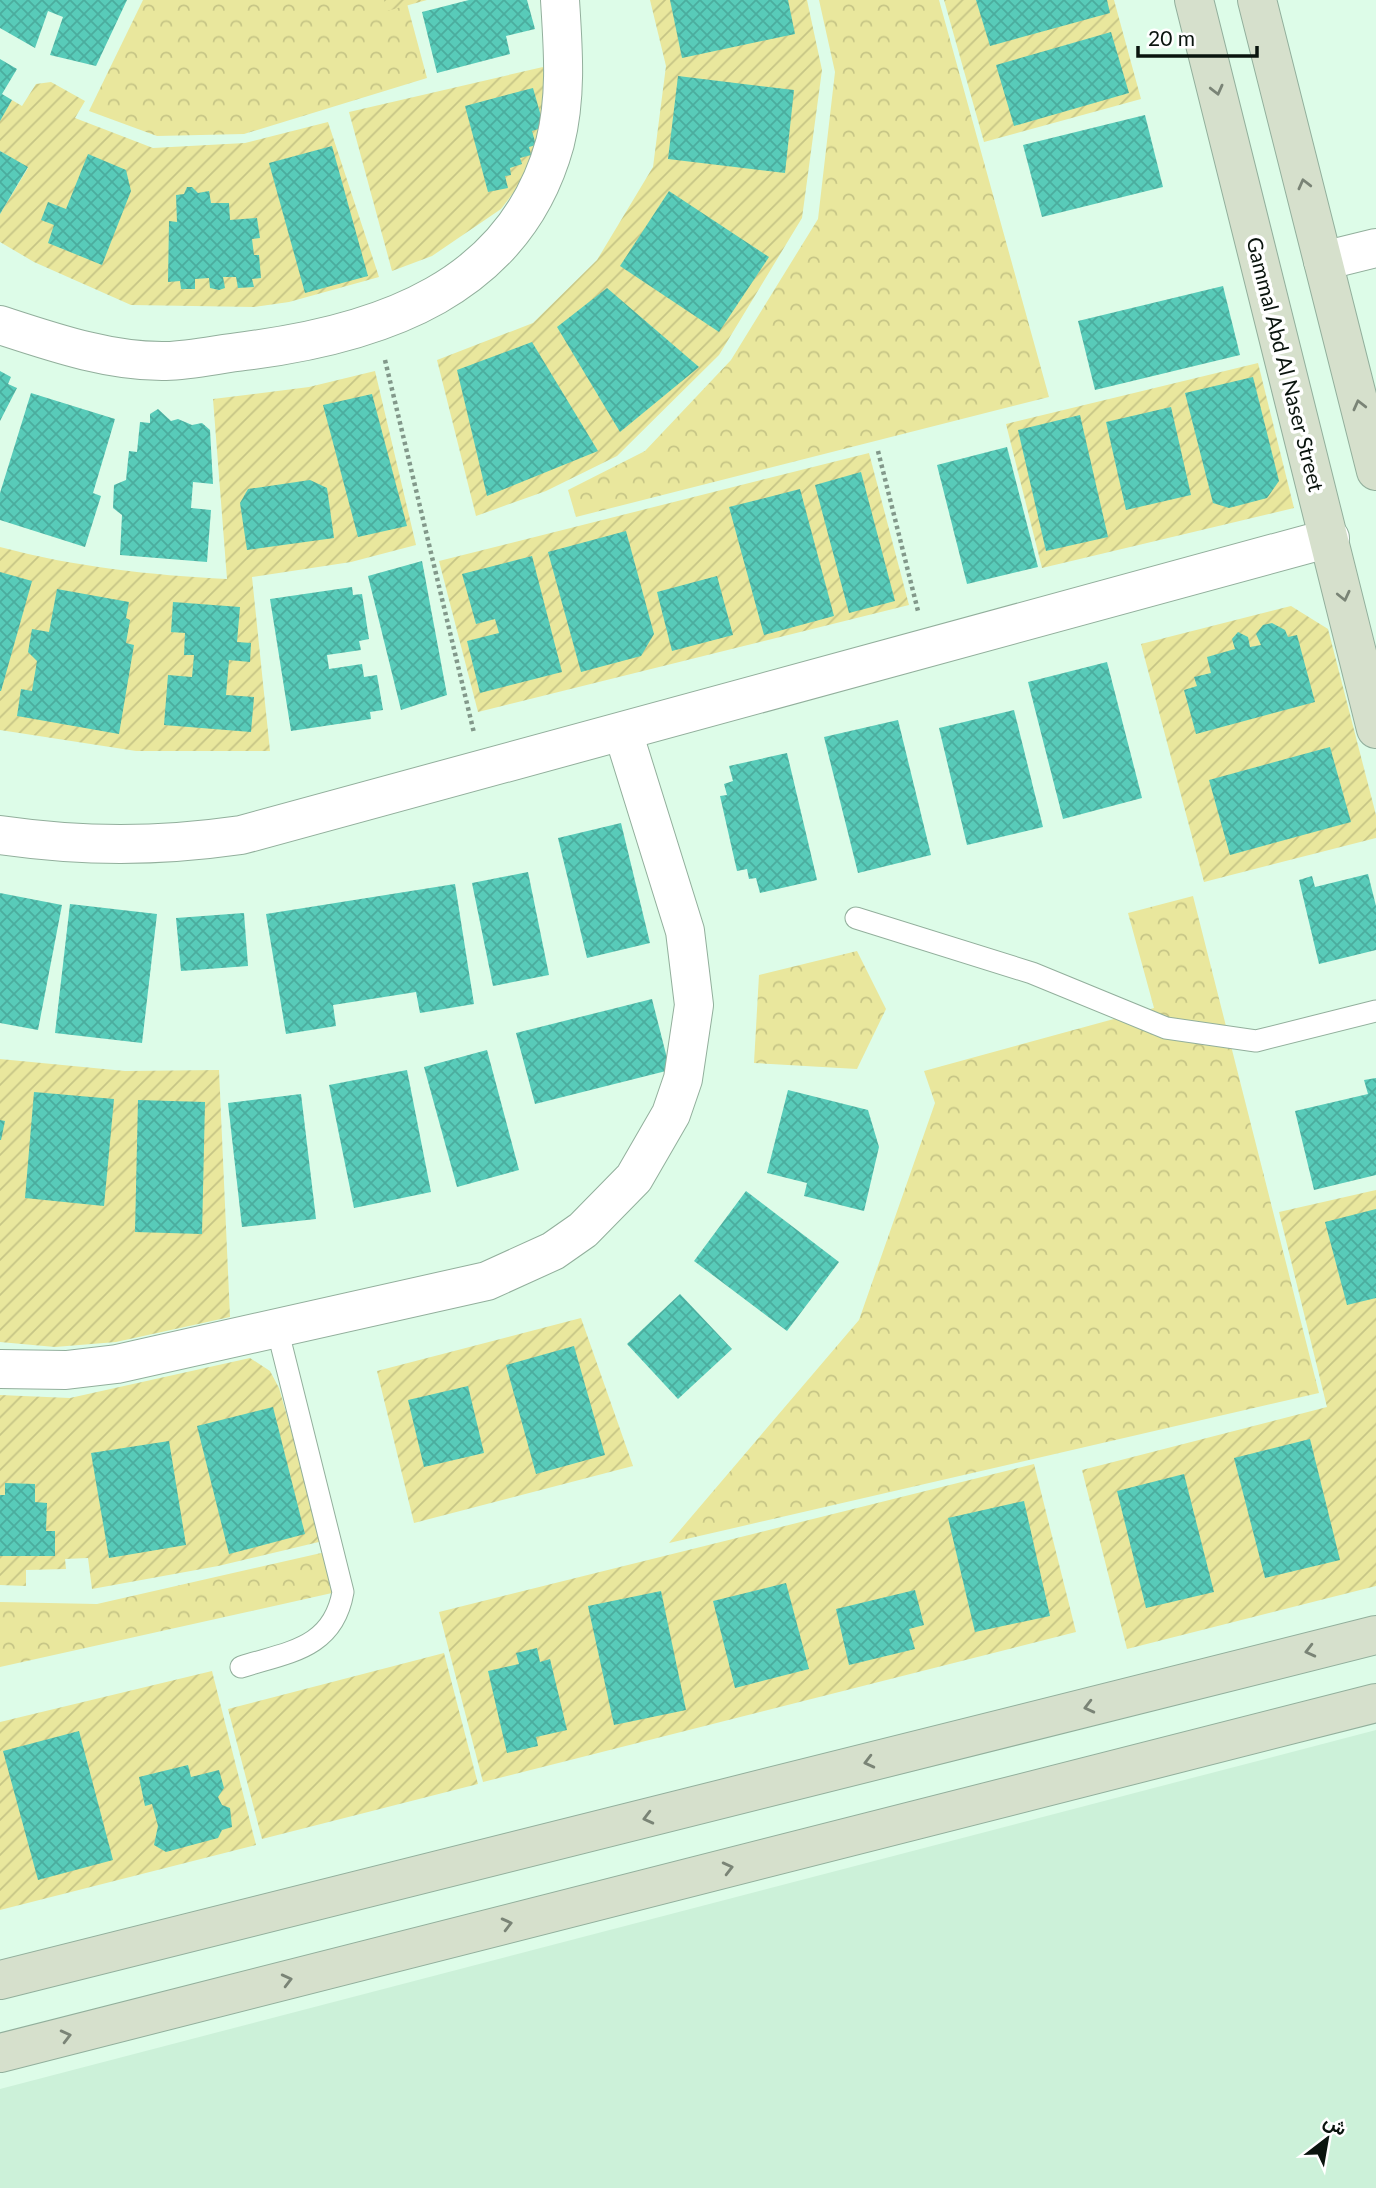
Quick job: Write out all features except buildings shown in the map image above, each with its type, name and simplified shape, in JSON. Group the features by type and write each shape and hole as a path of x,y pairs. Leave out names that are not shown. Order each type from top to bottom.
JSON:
{"street":[{"path":"0,325 52,342 108,354 165,361 305,341 376,322 419,306 449,289 502,242 524,212 541,179 554,144 562,107 564,69 560,0"},
{"name":"Gammal Abd Al Naser Street","path":"1195,0 1376,729"},
{"path":"1257,0 1376,471"},
{"path":"1323,261 1376,248"},
{"path":"0,835 103,846 179,844 278,826 1330,538"},
{"path":"0,1369 65,1370 117,1364 487,1281 521,1268 553,1251 583,1230 626,1187 654,1147 671,1114 683,1079 694,1005 692,967 685,931 623,732"},
{"path":"0,1980 1376,1634"},
{"path":"0,2053 1376,1703"}],"lane":[{"path":"856,918 1032,973 1166,1028 1256,1041 1376,1011"},
{"path":"241,1667 312,1644 325,1633 335,1619 343,1592 277,1328"}],"path":[{"path":"376,322 483,771"},
{"path":"878,451 927,649"}],"shaded area":[{"path":"1376,1730 1376,2188 0,2188 0,2089"}],"green space":[{"path":"143,0 406,0 427,78 244,134 157,136 89,111"},
{"path":"384,0 427,0 387,11"},
{"path":"650,0 807,0 822,70 802,218 719,355 617,456 546,491 476,516 437,360 533,323 597,260 653,167 666,66"},
{"path":"819,0 939,0 1049,397 576,517 568,490 645,451 731,360 818,219 835,72"},
{"path":"944,0 1114,0 1141,99 984,142"},
{"path":"543,67 551,135 530,171 501,209 432,256 392,271 349,112"},
{"path":"51,82 85,101 75,118 153,148 245,143 328,122 379,277 289,302 254,307 131,305 34,262 0,242 0,214 28,168 0,151 0,119 12,100 22,106 36,84"},
{"path":"1258,363 1294,508 1042,568 1006,424"},
{"path":"375,371 416,545 351,562 252,577 270,751 136,751 0,730 0,547 113,569 227,579 213,399 309,387"},
{"path":"869,453 909,605 478,712 439,561"},
{"path":"1291,606 1328,629 1376,815 1376,838 1204,882 1141,644"},
{"path":"1193,896 1319,1393 669,1543 859,1320 935,1103 924,1071 1154,1008 1128,913"},
{"path":"857,951 886,1009 857,1069 754,1063 759,975"},
{"path":"0,1059 125,1071 219,1070 230,1317 116,1342 55,1347 0,1342"},
{"path":"1376,1190 1376,1586 1127,1649 1082,1470 1327,1407 1279,1212"},
{"path":"581,1318 633,1466 414,1523 377,1371"},
{"path":"250,1358 270,1371 279,1388 323,1541 218,1566 92,1589 88,1558 65,1559 66,1569 26,1570 26,1586 0,1585 0,1395 70,1398"},
{"path":"1034,1464 1076,1632 483,1782 439,1612"},
{"path":"330,1551 341,1591 0,1667 0,1602 97,1604"},
{"path":"444,1653 478,1784 262,1839 228,1709"},
{"path":"212,1671 256,1845 0,1910 0,1722"}]}
